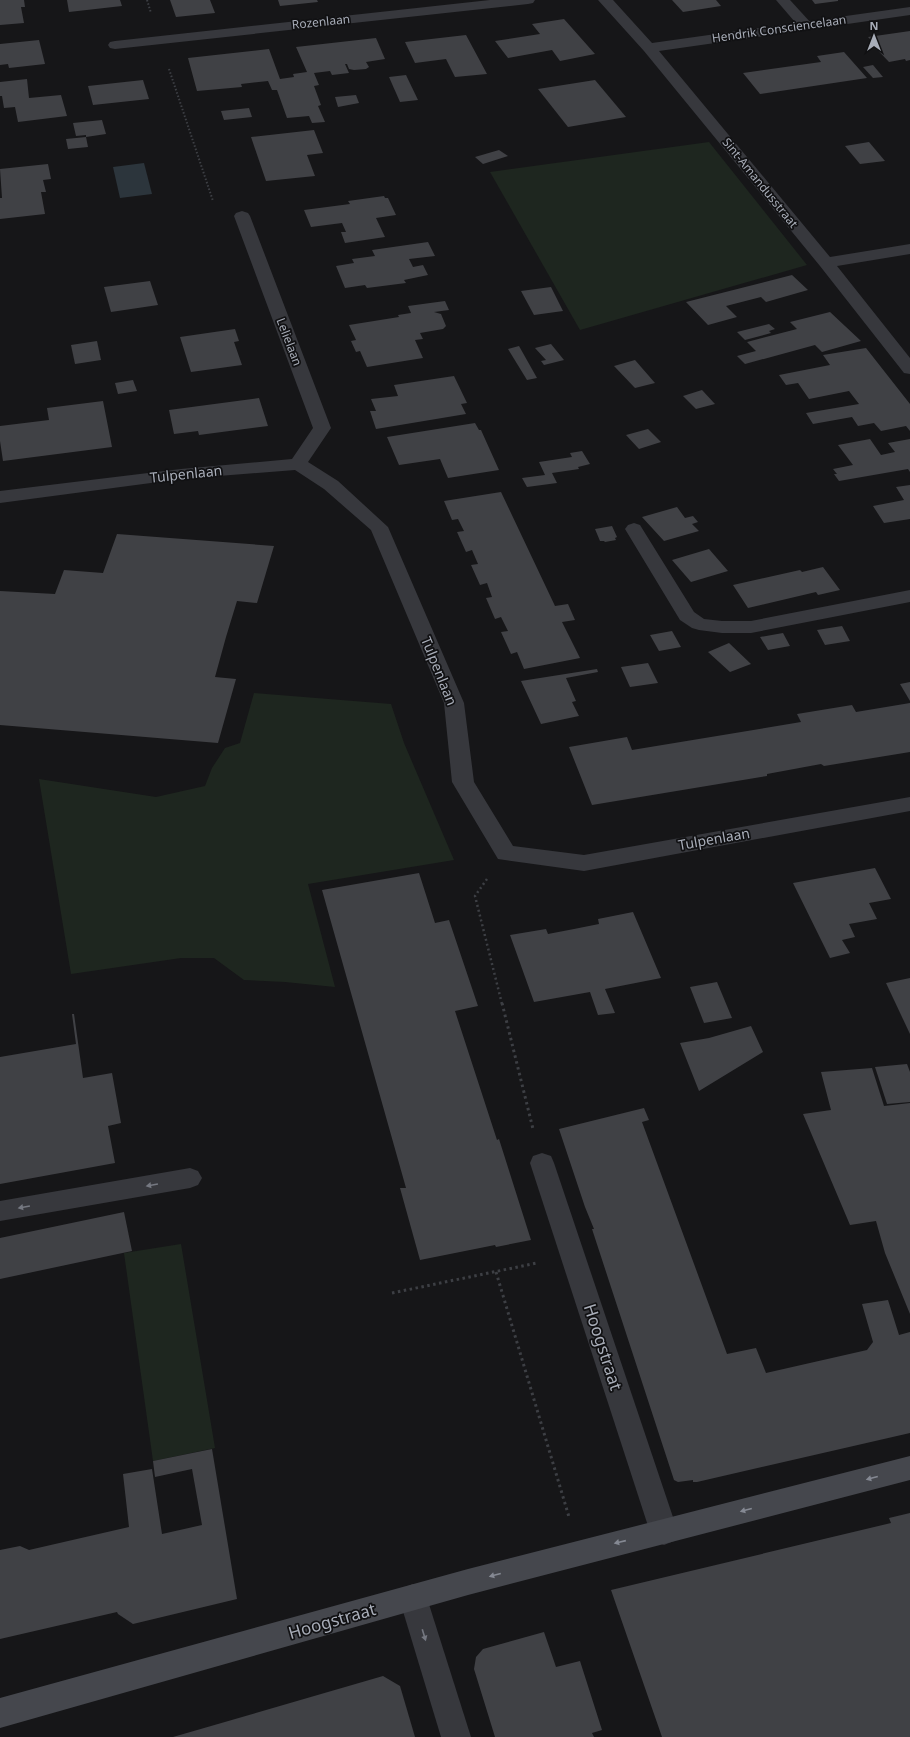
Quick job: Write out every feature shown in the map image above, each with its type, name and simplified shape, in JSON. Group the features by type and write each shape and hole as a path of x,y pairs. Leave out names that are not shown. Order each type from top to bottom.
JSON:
{"street":[{"name":"Rozenlaan","path":"115,45 528,0"},
{"name":"Sint-Amandusstraat","path":"605,0 649,48 826,263 910,369"},
{"name":"Hendrik Consciencelaan","path":"649,48 910,11"},
{"name":"Lelielaan","path":"242,216 322,428 298,464"},
{"path":"826,263 910,249"},
{"name":"Tulpenlaan","path":"0,497 181,474 298,464 331,485 379,527 454,703 463,782 506,853 584,862 910,804"},
{"name":"Hoogstraat","path":"542,1163 664,1532"},
{"name":"Hoogstraat","path":"0,1713 468,1582 910,1468"},
{"path":"413,1598 456,1737"}],"lane":[{"path":"783,0 806,26"},
{"path":"634,528 688,616 699,624 722,627 751,627 910,596"},
{"path":"0,1211 190,1178"}],"path":[{"path":"159,40 216,210 242,216"},
{"path":"506,853 476,896 542,1163"},
{"path":"392,1294 573,1256"},
{"path":"496,1272 580,1552"}],"shaded area":[{"path":"709,142 807,265 580,330 490,172"},
{"path":"144,163 152,194 120,198 113,167"},
{"path":"254,693 391,704 404,743 454,860 308,884 335,987 244,980 214,958 181,958 71,974 39,779 156,797 205,786 212,768 225,748 240,743"},
{"path":"181,1244 215,1448 153,1461 124,1253"}],"building":[{"path":"0,0 24,0 25,7 21,7 24,23 0,25"},
{"path":"67,0 120,0 122,6 69,12"},
{"path":"170,0 210,0 215,13 176,17"},
{"path":"278,0 317,0 318,2 280,6"},
{"path":"672,0 716,0 721,6 683,12"},
{"path":"812,0 838,0 838,1 815,4"},
{"path":"564,19 595,54 560,61 552,50 508,58 495,41 540,34 532,24"},
{"path":"910,31 910,60 906,61 905,59 889,62 870,42 872,41 868,37"},
{"path":"466,35 487,74 455,77 446,59 415,63 405,42"},
{"path":"376,38 385,59 366,62 369,67 366,69 349,69 347,64 345,64 349,73 332,75 330,71 314,73 319,85 314,86 321,105 318,106 325,122 312,123 309,116 287,118 277,90 272,90 268,81 241,84 242,87 197,91 188,58 269,49 280,79 294,77 293,74 307,72 296,47"},
{"path":"39,40 45,64 9,68 8,64 0,65 0,44"},
{"path":"844,52 867,78 760,94 743,73 821,62 817,56"},
{"path":"873,65 883,77 873,78 863,67"},
{"path":"406,75 418,100 400,102 389,77"},
{"path":"27,79 29,98 61,95 67,116 18,122 15,107 4,108 2,96 0,96 0,82"},
{"path":"143,80 149,99 93,105 88,86"},
{"path":"595,80 626,117 568,127 538,89"},
{"path":"356,95 359,103 338,107 335,97"},
{"path":"249,108 252,117 224,120 221,111"},
{"path":"102,120 106,134 86,137 86,135 76,136 73,123"},
{"path":"314,130 323,153 307,155 315,176 266,181 251,137"},
{"path":"86,137 88,147 68,149 66,139"},
{"path":"869,142 885,161 860,164 845,146"},
{"path":"499,150 508,156 483,164 475,157"},
{"path":"48,164 51,179 43,180 46,192 41,192 45,214 0,219 0,198 2,198 0,169"},
{"path":"384,196 385,198 388,198 396,215 376,218 385,237 345,243 341,232 346,232 342,223 311,227 304,210 350,204 348,201"},
{"path":"428,242 435,256 409,259 413,267 423,265 428,275 404,280 406,283 367,288 365,285 345,288 336,266 354,263 352,259 375,256 372,250"},
{"path":"792,275 808,290 766,302 761,297 726,306 737,317 708,325 686,302"},
{"path":"150,281 158,305 111,312 104,287"},
{"path":"551,287 563,311 534,315 521,291"},
{"path":"445,301 449,310 434,312 441,314 446,326 443,329 420,333 423,339 415,340 423,358 367,367 360,351 356,352 351,341 356,340 349,325 399,317 398,315 411,313 408,306"},
{"path":"830,312 861,341 822,352 815,345 745,364 737,356 756,351 747,342 797,329 790,322"},
{"path":"769,324 775,329 769,331 771,333 745,340 737,332"},
{"path":"235,329 239,341 234,342 242,365 191,372 180,337"},
{"path":"97,341 101,360 75,364 71,345"},
{"path":"551,344 564,360 544,365 541,361 546,360 535,348"},
{"path":"519,346 537,378 527,380 508,349"},
{"path":"866,348 910,404 910,431 906,426 881,431 874,423 858,426 852,417 813,424 806,413 859,404 849,391 809,399 798,383 786,385 779,375 830,365 823,355"},
{"path":"635,360 655,383 635,388 614,366"},
{"path":"454,376 467,403 461,404 466,414 376,429 370,411 376,411 371,399 398,396 394,385"},
{"path":"133,380 137,391 118,394 115,383"},
{"path":"702,390 715,404 696,409 683,396"},
{"path":"259,398 268,426 199,435 198,431 174,434 169,410"},
{"path":"103,401 112,447 3,461 0,441 0,426 49,420 47,408"},
{"path":"475,423 479,430 481,430 499,470 448,478 440,459 399,465 387,437"},
{"path":"648,429 661,442 639,449 626,435"},
{"path":"870,439 881,455 895,452 888,443 910,439 910,472 908,469 839,481 834,474 837,474 833,469 853,465 838,445"},
{"path":"582,451 590,464 578,467 579,469 552,473 557,483 527,487 522,478 545,475 539,462 572,457 570,453"},
{"path":"910,485 910,519 884,523 873,506 904,500 896,487"},
{"path":"501,492 555,606 568,604 575,620 562,622 580,658 524,669 517,652 511,654 501,632 508,631 501,617 495,619 486,598 492,597 487,583 480,585 471,565 478,564 472,550 466,552 457,532 464,531 458,519 452,520 444,501"},
{"path":"677,507 685,518 693,516 698,522 692,524 699,531 664,541 642,517"},
{"path":"612,526 617,537 615,538 616,540 605,542 600,541 595,529"},
{"path":"117,534 274,546 257,603 237,601 226,637 215,677 236,679 218,743 0,725 0,591 55,594 64,570 103,573"},
{"path":"709,549 728,571 691,582 672,560"},
{"path":"823,567 840,590 818,595 816,592 748,608 733,585 800,570 802,572"},
{"path":"842,626 850,641 825,645 817,630"},
{"path":"672,631 681,647 659,651 650,635"},
{"path":"783,633 790,646 768,650 760,637"},
{"path":"729,643 751,664 730,672 708,652"},
{"path":"648,663 658,683 630,687 621,667"},
{"path":"597,669 598,672 566,678 576,701 572,702 579,716 541,724 521,681"},
{"path":"910,682 910,701 900,684"},
{"path":"910,703 910,752 824,766 821,764 767,774 767,776 592,805 569,747 627,737 632,750 801,722 797,714 852,705 856,712"},
{"path":"875,868 891,899 869,903 877,919 849,924 855,937 842,940 850,953 830,958 793,883"},
{"path":"419,873 435,923 449,920 478,1006 455,1011 497,1140 499,1139 531,1240 496,1247 495,1245 420,1260 400,1188 406,1188 322,890"},
{"path":"633,912 661,978 605,989 615,1013 598,1015 590,992 534,1002 510,935 546,929 548,934 599,924 598,919"},
{"path":"910,978 910,1034 886,983"},
{"path":"717,982 732,1018 704,1023 690,987"},
{"path":"72,1014 74,1014 83,1078 112,1073 121,1123 108,1126 115,1163 0,1184 0,1057 76,1044"},
{"path":"751,1026 763,1052 699,1091 680,1043 709,1038"},
{"path":"907,1064 910,1072 910,1102 887,1104 875,1067"},
{"path":"872,1068 884,1106 910,1103 910,1314 885,1253 876,1221 850,1225 803,1114 831,1110 821,1072"},
{"path":"644,1108 649,1120 642,1122 727,1354 756,1348 766,1373 867,1350 873,1342 862,1304 888,1300 899,1335 910,1332 910,1433 697,1482 693,1482 693,1480 678,1482 674,1480 592,1229 594,1229 585,1207 559,1129"},
{"path":"124,1212 132,1251 0,1279 0,1238"},
{"path":"212,1449 237,1599 133,1624 117,1612 0,1639 0,1550 20,1546 29,1550 129,1527 123,1474 152,1469 162,1534 202,1525 192,1469 155,1477 153,1461"},
{"path":"910,1513 910,1737 662,1737 611,1590 891,1523 889,1518"},
{"path":"544,1632 556,1667 580,1661 602,1730 592,1733 594,1737 495,1737 474,1669 476,1657 483,1649"},
{"path":"383,1676 400,1686 415,1737 173,1737"}]}
